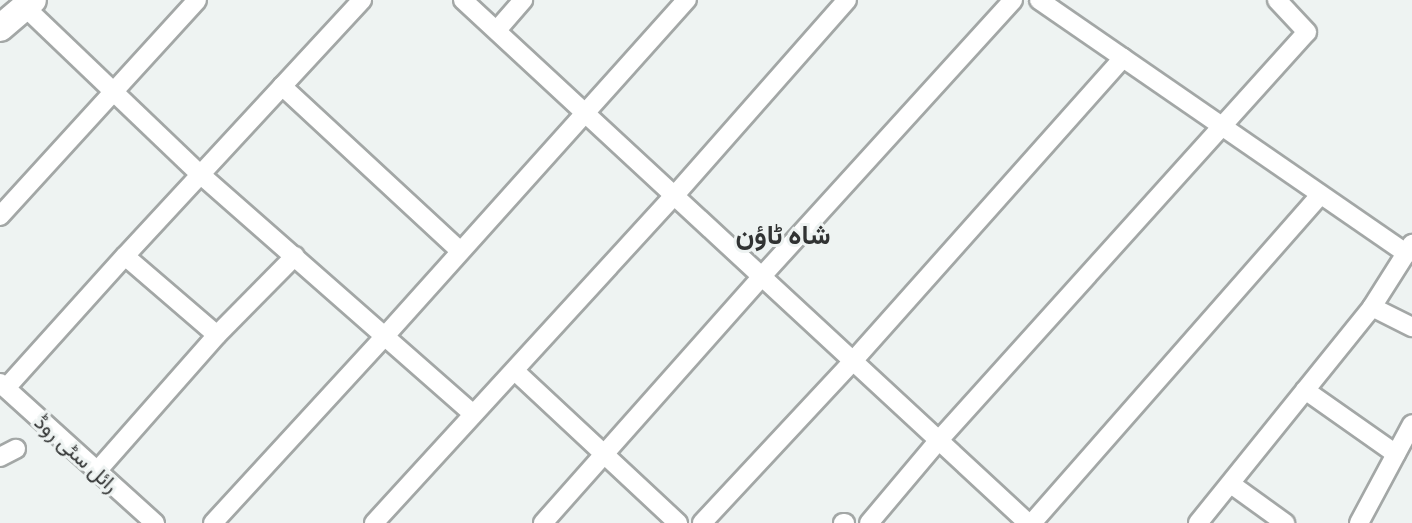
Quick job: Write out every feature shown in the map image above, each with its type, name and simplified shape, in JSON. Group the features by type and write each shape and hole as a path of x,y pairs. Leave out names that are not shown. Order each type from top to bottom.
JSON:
{"street":[{"path":"0,216 197,0"},
{"path":"3,386 362,0"},
{"path":"463,0 1030,523 1320,195"},
{"path":"497,30 523,0"},
{"path":"213,523 385,336 687,0"},
{"path":"374,523 472,413 515,371 675,195 847,0"},
{"path":"543,523 762,276 1013,0"},
{"path":"1039,0 1320,195 1409,249 1372,307 1198,523"},
{"path":"871,522 939,440 1307,32 1277,0"},
{"path":"0,28 29,4 114,91 201,174 472,413"},
{"path":"702,523 853,361 1123,58"},
{"path":"282,86 460,251"},
{"path":"125,255 218,335"},
{"path":"97,471 218,335 295,256"},
{"path":"1372,307 1412,327"},
{"path":"515,371 678,523"},
{"name":"رائل سٹی روڈ","path":"3,386 154,523"},
{"path":"1305,390 1395,454"},
{"path":"1359,523 1412,424"},
{"path":"1231,484 1284,523"}],"district":[{"name":"شاہ ٹاؤن","path":"783,234"}]}
